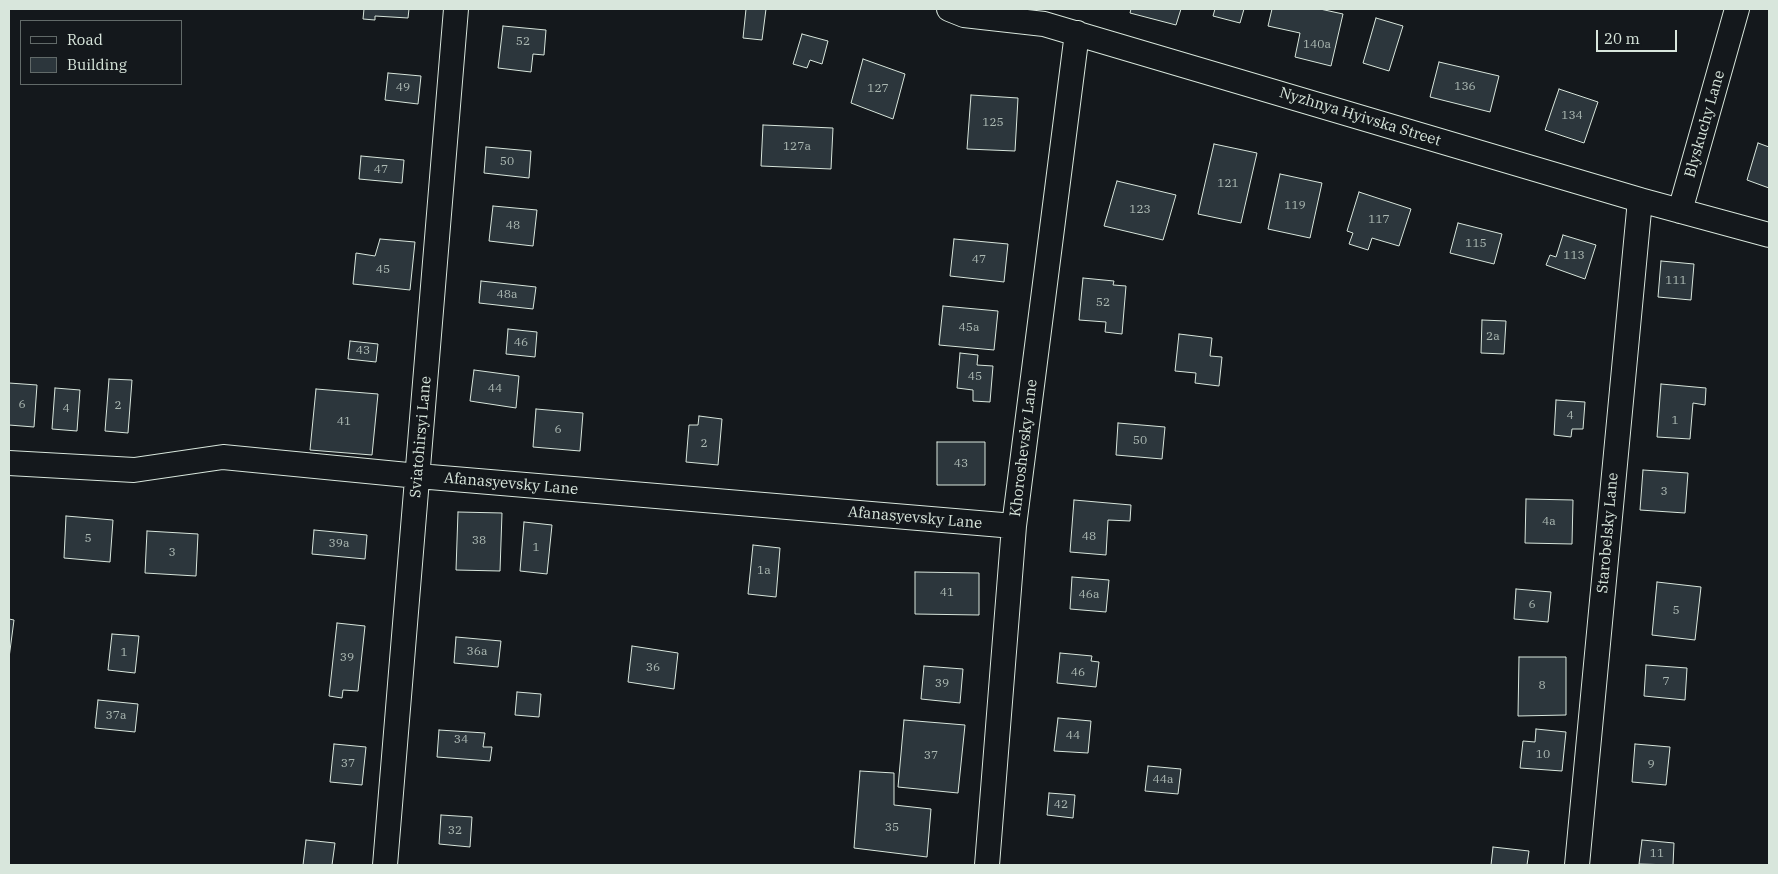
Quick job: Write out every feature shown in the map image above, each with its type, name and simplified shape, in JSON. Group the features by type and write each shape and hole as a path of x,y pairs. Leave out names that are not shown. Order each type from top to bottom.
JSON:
{"street":[{"name":"Sviatohirsyi Lane","path":"385,865 456,9"},
{"name":"Nyzhnya Hyivska Street","path":"949,9 964,15 1046,16 1077,33 1640,200 1769,235"},
{"name":"Blyskuchy Lane","path":"1680,211 1737,9"},
{"name":"Khoroshevsky Lane","path":"987,865 1014,526 1077,33"},
{"name":"Starobelsky Lane","path":"1577,865 1640,200"},
{"name":"Afanasyevsky Lane","path":"9,463 134,470 223,457 418,476 1014,526"}],"building":[{"path":"364,9 409,9 408,18 375,16 375,20 363,19"},
{"path":"746,9 766,9 762,40 743,38"},
{"path":"1131,9 1181,9 1176,25 1130,13"},
{"path":"1215,9 1244,9 1240,23 1213,16"},
{"path":"1272,9 1320,9 1343,14 1331,66 1295,57 1300,33 1268,26"},
{"path":"1376,18 1403,26 1389,71 1363,63"},
{"path":"503,26 546,30 544,55 533,54 531,72 498,68"},
{"path":"802,34 828,41 822,64 810,60 807,68 793,64"},
{"path":"863,59 905,74 893,119 851,103"},
{"path":"1439,62 1499,76 1490,112 1430,97"},
{"path":"388,73 421,76 418,104 385,100"},
{"path":"1559,89 1598,102 1584,143 1545,130"},
{"path":"971,95 1018,98 1015,151 967,149"},
{"path":"763,125 833,128 831,169 761,166"},
{"path":"1758,143 1769,147 1769,188 1747,180"},
{"path":"1214,144 1257,153 1241,223 1198,214"},
{"path":"486,147 531,151 529,178 484,173"},
{"path":"361,156 404,160 402,183 359,179"},
{"path":"1280,174 1322,183 1310,238 1268,229"},
{"path":"1117,181 1176,195 1163,240 1104,226"},
{"path":"1359,192 1411,209 1399,246 1372,238 1368,250 1349,244 1353,233 1347,231"},
{"path":"493,206 537,210 533,246 489,241"},
{"path":"1458,223 1502,234 1494,264 1450,253"},
{"path":"1563,235 1596,245 1585,279 1546,265 1550,255 1556,257"},
{"path":"380,239 415,242 410,290 353,284 356,253 375,256"},
{"path":"954,239 1008,244 1004,282 950,276"},
{"path":"1661,261 1694,264 1691,300 1658,297"},
{"path":"1083,278 1114,281 1113,285 1126,286 1122,334 1105,332 1106,322 1079,320"},
{"path":"481,281 536,287 533,309 479,303"},
{"path":"943,306 998,311 994,350 939,345"},
{"path":"1482,320 1506,321 1504,354 1481,353"},
{"path":"508,329 537,332 535,357 506,354"},
{"path":"1179,334 1212,338 1210,356 1222,357 1219,386 1195,383 1196,373 1175,371"},
{"path":"350,341 378,344 376,362 348,359"},
{"path":"960,353 978,355 977,365 993,366 990,402 973,401 973,390 957,388"},
{"path":"474,370 519,376 516,408 470,401"},
{"path":"109,379 132,380 128,433 105,431"},
{"path":"9,383 37,385 34,427 9,425"},
{"path":"1661,384 1706,388 1705,405 1693,403 1690,439 1657,437"},
{"path":"55,388 80,390 77,431 52,429"},
{"path":"316,389 378,394 372,455 310,450"},
{"path":"1556,400 1585,402 1583,429 1572,429 1571,437 1554,435"},
{"path":"536,409 583,413 580,451 533,447"},
{"path":"699,416 722,419 718,465 686,462 689,425 698,425"},
{"path":"1118,423 1165,427 1162,459 1116,455"},
{"path":"937,442 985,442 985,485 937,485"},
{"path":"1643,470 1688,473 1685,513 1640,510"},
{"path":"1526,499 1573,500 1572,544 1525,543"},
{"path":"1074,500 1131,505 1130,521 1108,520 1106,555 1070,552"},
{"path":"458,512 502,513 500,571 456,570"},
{"path":"66,516 113,520 110,562 64,558"},
{"path":"524,522 552,525 547,574 520,571"},
{"path":"314,530 367,535 365,559 312,554"},
{"path":"147,531 198,534 196,576 145,573"},
{"path":"753,545 780,548 776,597 748,594"},
{"path":"915,572 979,573 979,615 915,614"},
{"path":"1072,577 1109,580 1106,612 1070,609"},
{"path":"1657,582 1701,587 1695,640 1652,635"},
{"path":"1516,589 1551,592 1548,622 1514,619"},
{"path":"9,619 14,620 9,658"},
{"path":"337,623 365,626 358,691 343,690 342,698 329,696"},
{"path":"112,634 139,636 135,673 108,670"},
{"path":"456,637 501,641 498,667 454,663"},
{"path":"632,646 678,653 674,689 628,682"},
{"path":"1060,653 1092,656 1091,661 1099,662 1096,687 1057,683"},
{"path":"1519,657 1566,657 1566,715 1518,716"},
{"path":"1646,665 1687,668 1685,700 1644,696"},
{"path":"924,666 963,669 960,703 921,699"},
{"path":"517,692 541,694 539,717 515,715"},
{"path":"98,700 138,704 135,732 95,728"},
{"path":"1058,718 1091,721 1088,753 1054,751"},
{"path":"904,720 965,725 958,793 898,787"},
{"path":"1536,729 1566,732 1562,771 1520,768 1523,741 1535,742"},
{"path":"439,730 485,733 483,747 492,747 490,761 437,757"},
{"path":"334,744 366,747 362,785 330,782"},
{"path":"1635,744 1670,747 1666,785 1632,782"},
{"path":"1148,766 1181,769 1178,794 1145,791"},
{"path":"860,771 894,773 894,805 931,809 927,857 854,848"},
{"path":"1049,793 1075,795 1073,818 1047,815"},
{"path":"441,815 472,817 470,847 439,844"},
{"path":"306,840 335,843 332,865 303,865"},
{"path":"1642,840 1674,843 1673,865 1639,864"},
{"path":"1493,847 1529,851 1527,865 1491,865"}]}
